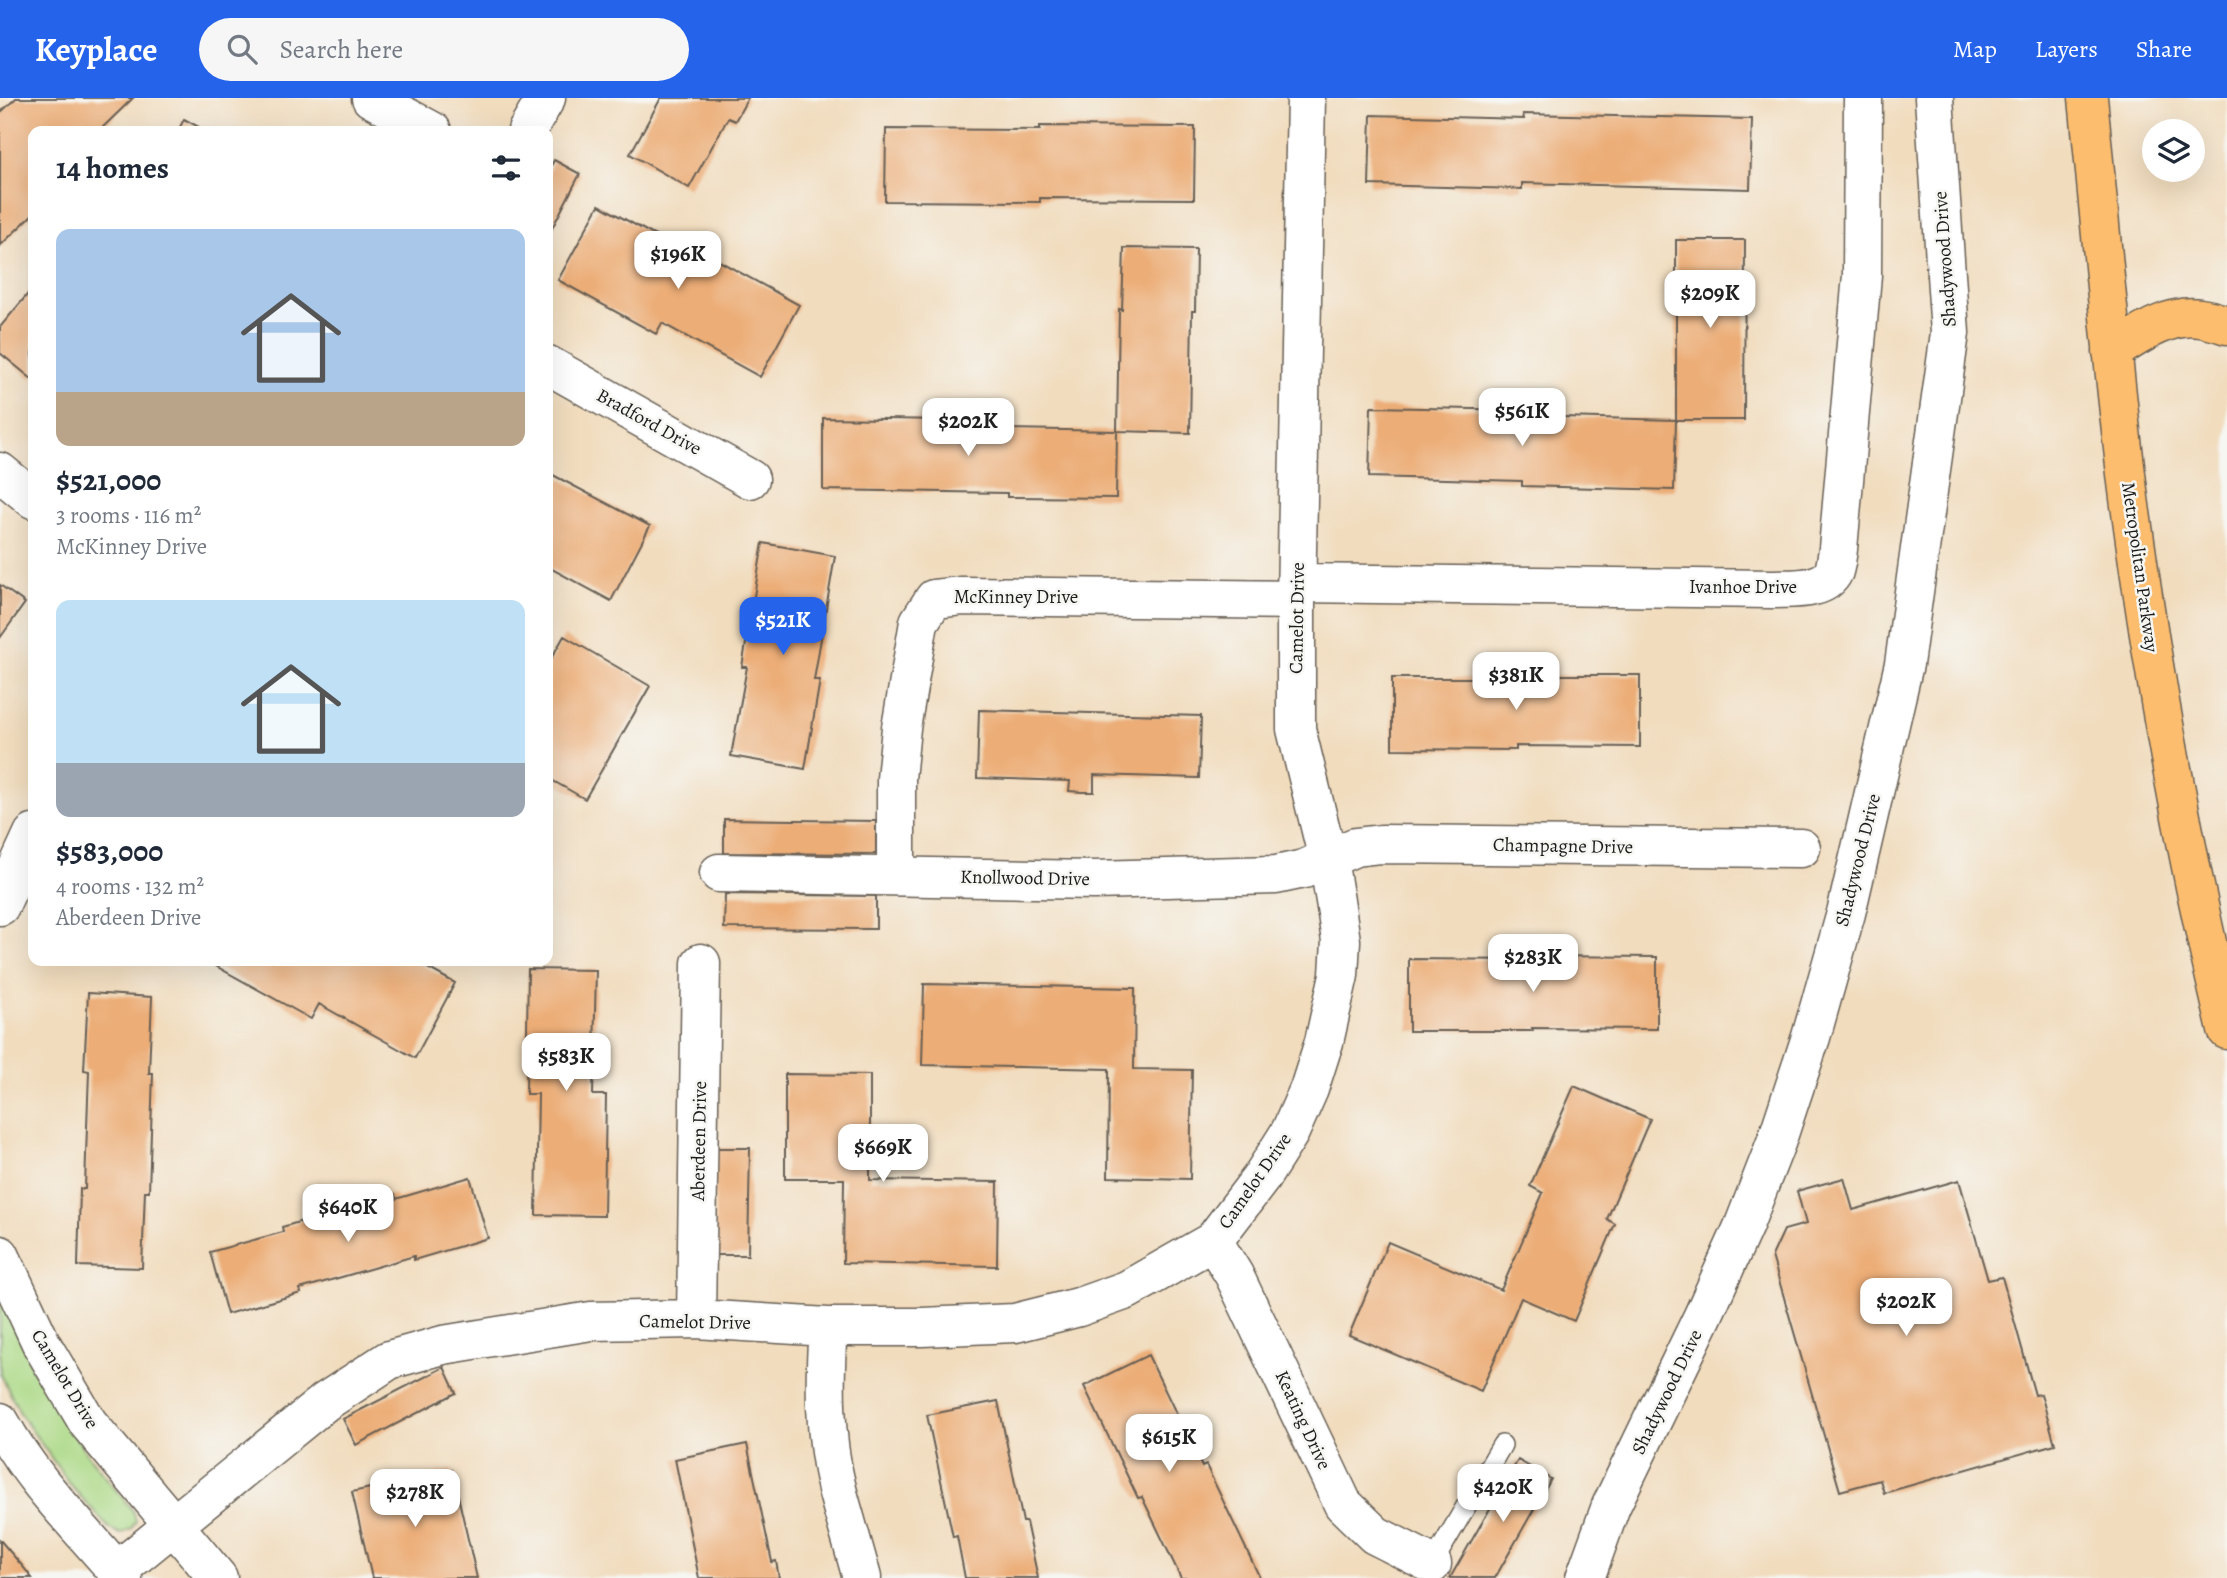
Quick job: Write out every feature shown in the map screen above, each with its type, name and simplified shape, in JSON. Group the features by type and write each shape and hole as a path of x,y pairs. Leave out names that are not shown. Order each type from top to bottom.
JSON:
{"main road":[{"name":"Metropolitan Parkway","path":"2088,98 2129,498 2168,752 2227,1030"},
{"path":"2112,352 2140,334 2166,322 2197,317 2227,325"}],"street":[{"path":"371,98 423,126"},
{"path":"530,126 546,98"},
{"name":"Camelot Drive","path":"0,1422 10,1441 66,1515 120,1574 172,1525 325,1402 389,1360 443,1345 591,1321 696,1319 828,1328 1015,1323 1079,1307 1127,1290 1213,1241 1261,1178 1290,1132 1309,1089 1324,1042 1339,975 1341,941 1328,859 1296,729 1296,591 1306,98"},
{"name":"Ivanhoe Drive","path":"1296,591 1772,589 1822,584 1833,572 1838,549 1860,302 1863,98"},
{"name":"Shadywood Drive","path":"1585,1578 1611,1506 1703,1316 1744,1225 1777,1140 1811,1037 1855,874 1904,664 1950,333 1934,98"},
{"name":"Bradford Drive","path":"553,368 750,478"},
{"path":"0,472 28,495"},
{"name":"McKinney Drive","path":"896,875 896,779 901,728 919,622 934,598 1296,591"},
{"path":"2,893 28,844"},
{"name":"Champagne Drive","path":"1328,859 1355,847 1381,844 1801,848"},
{"name":"Knollwood Drive","path":"719,873 1094,880 1276,875 1304,869 1328,859"},
{"name":"Aberdeen Drive","path":"696,1319 701,963"},
{"name":"Keating Drive","path":"1213,1241 1234,1275 1343,1504 1375,1535 1428,1571"},
{"name":"Camelot Drive","path":"0,1255 42,1345 88,1423 218,1578"},
{"path":"828,1328 825,1386 831,1455 837,1488 862,1578"}],"lane":[{"path":"1428,1571 1502,1444"}],"green space":[{"path":"0,1288 34,1372 84,1450 133,1511 136,1521 131,1529 121,1534 110,1529 72,1487 21,1415 0,1373"}],"building":[{"path":"16,98 133,98 104,126 28,126 28,219 0,246 0,113"},
{"path":"661,98 748,98 735,121 728,118 689,188 630,154"},
{"path":"1523,114 1752,119 1750,189 1522,183 1522,189 1369,185 1371,115 1524,119"},
{"path":"184,119 197,126 180,126"},
{"path":"1040,126 1195,127 1194,199 885,201 886,129 1040,130"},
{"path":"554,160 580,174 553,226"},
{"path":"599,205 697,259 701,251 799,305 760,377 662,323 656,334 558,280"},
{"path":"1676,240 1745,240 1744,420 1676,420"},
{"path":"1124,248 1196,249 1190,433 1117,431 1119,309 1122,310"},
{"path":"28,294 28,376 0,353 0,327"},
{"path":"1371,407 1524,410 1523,416 1676,420 1674,490 1522,486 1522,481 1369,477"},
{"path":"823,418 1007,421 1008,429 1117,431 1116,498 823,490"},
{"path":"553,475 650,526 611,601 553,570"},
{"path":"763,543 835,556 814,680 820,680 805,769 731,756 747,667 742,667"},
{"path":"0,585 25,603 0,638"},
{"path":"564,636 650,686 585,799 553,781 553,655"},
{"path":"1516,675 1640,675 1640,747 1392,749 1392,678 1516,678"},
{"path":"979,710 1201,716 1199,778 1094,775 1094,792 1082,792 1069,791 1070,781 977,778"},
{"path":"724,819 876,821 876,854 724,853"},
{"path":"725,894 876,896 876,929 724,928"},
{"path":"1533,956 1657,957 1657,1029 1409,1031 1409,959 1533,960"},
{"path":"216,966 424,966 455,983 415,1058 319,1004 311,1019"},
{"path":"528,969 596,970 593,1095 606,1095 604,1216 536,1215 538,1094 526,1094"},
{"path":"924,984 1135,988 1134,1069 1192,1070 1190,1179 1108,1177 1109,1069 922,1065"},
{"path":"88,993 152,997 149,1073 153,1073 149,1191 145,1191 142,1268 78,1266 80,1189 85,1189 89,1071 84,1070"},
{"path":"785,1074 870,1075 870,1180 998,1182 997,1266 843,1263 844,1179 785,1179"},
{"path":"1574,1086 1650,1119 1607,1219 1615,1224 1574,1321 1521,1298 1481,1391 1349,1335 1388,1242 1501,1290 1543,1193 1530,1186"},
{"path":"716,1148 750,1148 748,1255 714,1255"},
{"path":"470,1177 488,1238 300,1289 301,1293 227,1314 210,1252 283,1232 282,1227 395,1194 396,1199"},
{"path":"1844,1178 1853,1210 1959,1180 1988,1280 2002,1277 2035,1395 2041,1394 2055,1444 1884,1493 1880,1480 1840,1491 1772,1256 1784,1230 1806,1224 1797,1191"},
{"path":"1148,1355 1202,1467 1206,1465 1260,1578 1181,1578 1142,1497 1138,1498 1084,1386"},
{"path":"444,1367 456,1393 356,1445 343,1419"},
{"path":"998,1401 1023,1522 1026,1522 1038,1578 965,1578 957,1536 953,1537 927,1415"},
{"path":"747,1444 772,1562 776,1561 779,1578 699,1578 675,1459"},
{"path":"1518,1460 1551,1479 1495,1578 1450,1578"},
{"path":"452,1470 477,1578 372,1578 352,1492"},
{"path":"0,1540 24,1568 32,1578 0,1578"}]}
